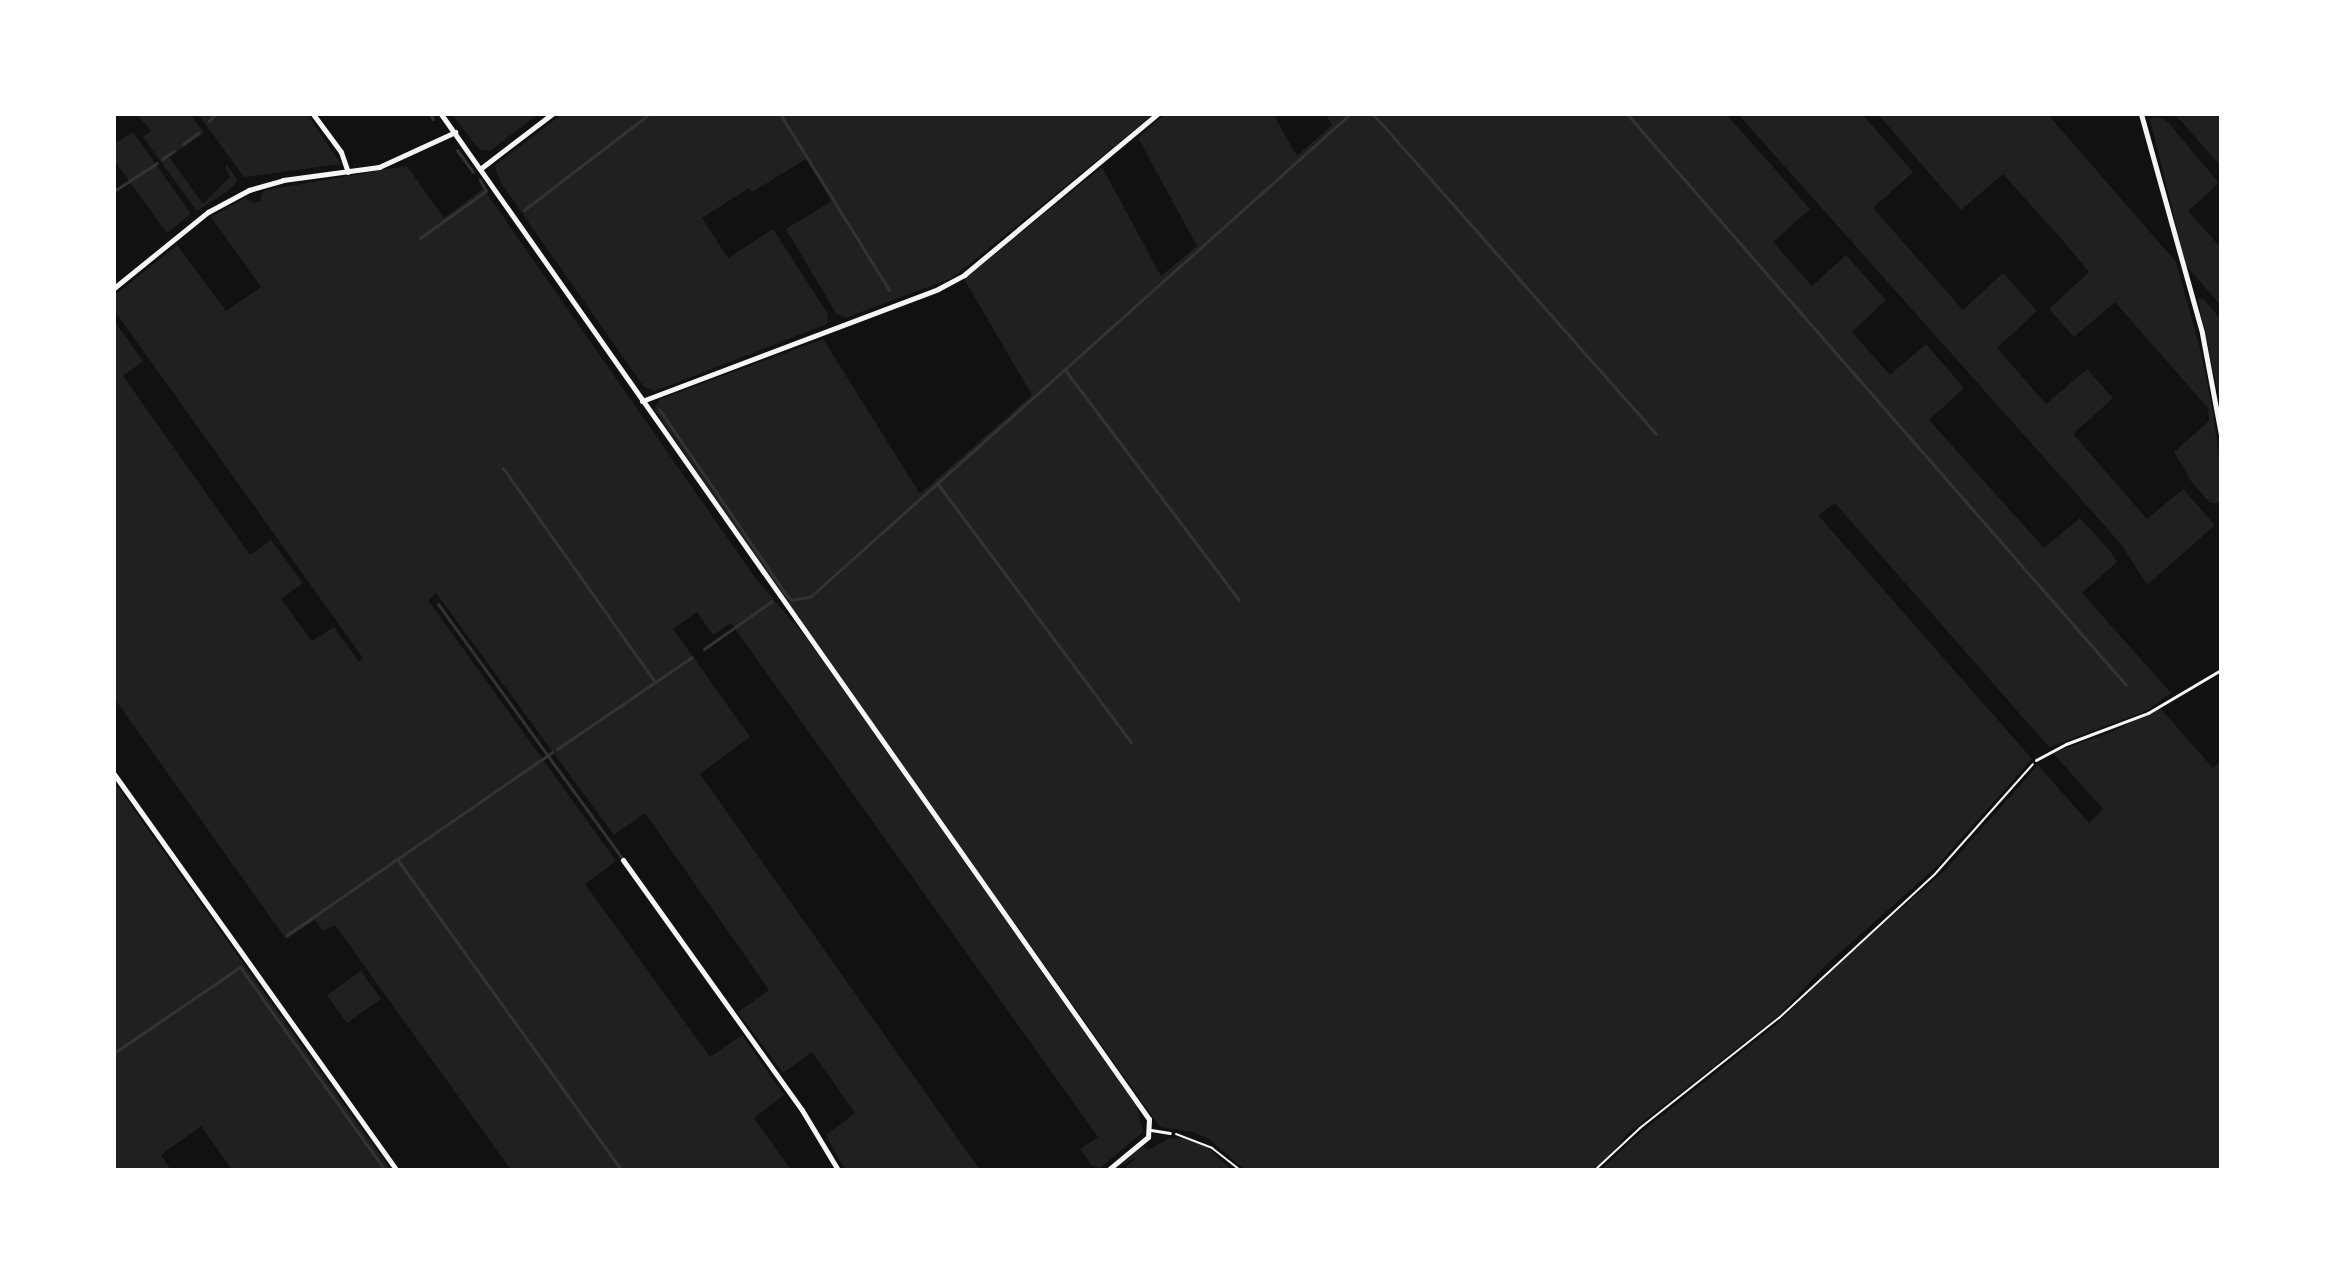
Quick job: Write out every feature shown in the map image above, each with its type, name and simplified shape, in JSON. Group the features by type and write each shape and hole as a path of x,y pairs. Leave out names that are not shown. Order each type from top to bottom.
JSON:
{"street":[{"path":"313,114 341,152 348,172"},
{"path":"441,114 780,599 990,887 1145,1112 1151,1130 1144,1141 1108,1170"},
{"path":"480,169 552,114"},
{"path":"642,401 938,289 964,275 1157,114"},
{"path":"2141,114 2202,333 2221,435"},
{"path":"114,288 226,202 274,182 348,172 398,161 455,132"},
{"path":"2221,651 2221,685"},
{"path":"114,774 396,1170"},
{"path":"623,860 802,1110 838,1170"}],"lane":[{"path":"2036,760 2066,744 2148,713 2219,671"},
{"path":"1151,1130 1170,1133"}],"path":[{"path":"1595,1170 1640,1128 1779,1018 1935,874 2036,760"},
{"path":"1170,1133 1212,1148 1240,1170"}],"shaded area":[{"path":"137,114 190,114 204,133 169,157 203,204 230,177 225,168 227,165 238,181 197,211 143,137 151,131"},
{"path":"198,114 307,114 341,164 244,177"},
{"path":"452,114 538,114 490,151 481,150"},
{"path":"562,114 1154,114 952,278 845,318 836,313 786,229 832,201 806,159 752,192 749,188 702,218 728,258 773,229 828,314 827,324 655,391 644,387 501,183 494,166"},
{"path":"1165,114 1273,114 1297,156 1332,125 1326,114 1726,114 1810,209 1773,242 1812,286 1846,255 1886,300 1852,332 1890,375 1926,344 1964,388 1929,420 2044,548 2080,518 2110,551 2117,562 2082,593 2171,693 2146,711 2049,747 1835,503 1818,515 2032,759 1934,869 1826,965 1778,1016 1627,1134 1605,1162 1590,1170 1245,1170 1209,1139 1193,1132 1160,1127 784,599 654,409 660,399 823,339 920,494 1032,395 964,279 1102,167 1161,276 1197,246 1138,138"},
{"path":"1738,114 1862,114 1913,172 1873,208 1963,310 2003,273 2037,311 1997,348 2046,404 2087,369 2113,398 2073,434 2147,519 2183,489 2215,525 2147,585 2121,544"},
{"path":"1878,114 2053,114 2050,117 2176,262 2201,352 2213,413 2221,471 2221,503 2210,503 2191,481 2174,452 2209,421 2208,408 2115,302 2074,337 2049,309 2089,272 2065,243 2003,174 1961,210"},
{"path":"2174,114 2221,114 2221,167 2184,124"},
{"path":"2158,117 2167,121 2219,183 2188,211 2221,248 2221,306 2186,265 2150,119"},
{"path":"133,132 191,214 167,233 114,160 114,144"},
{"path":"407,166 444,218 483,189 490,198 756,579 808,640 1137,1107 1143,1132 1100,1168 1092,1166 1080,1149 1098,1137 731,623 713,635 697,612 673,629 750,737 700,774 980,1170 845,1170 826,1135 855,1113 812,1052 783,1073 738,1012 769,990 645,813 614,835 436,593 428,600 616,861 585,884 710,1057 742,1035 784,1095 754,1118 791,1170 511,1170 335,925 323,931 315,920 286,939 114,698 114,321 143,361 123,376 250,555 271,540 303,583 281,599 312,641 334,627 359,662 363,658 114,310 114,296 177,245 226,311 261,287 211,217 245,198 254,203 261,201 261,194 266,190"},
{"path":"2203,298 2221,320 2221,407 2198,299"},
{"path":"2160,708 2213,768 2221,760 2221,1170 1601,1170 1634,1138 1777,1024 1847,956 1944,871 2038,765 2089,823 2103,809 2053,753 2116,730"},
{"path":"114,782 391,1170 232,1170 201,1126 161,1155 171,1170 114,1170"},
{"path":"361,971 381,999 347,1023 327,995"},
{"path":"1185,1137 1206,1146 1232,1170 1123,1170 1136,1157 1114,1170 1143,1146 1148,1150 1168,1139"}],"waterway":[{"path":"209,121 215,114"},
{"path":"430,114 433,119"},
{"path":"524,210 649,114"},
{"path":"780,114 889,290"},
{"path":"659,409 785,593 791,600 810,597 1350,114"},
{"path":"1373,114 1656,434"},
{"path":"1627,114 2126,685"},
{"path":"183,144 198,133"},
{"path":"457,150 473,172"},
{"path":"162,159 174,151"},
{"path":"114,191 157,163"},
{"path":"420,238 486,191 480,180"},
{"path":"1065,370 1239,600"},
{"path":"503,468 655,682"},
{"path":"937,483 1131,742"},
{"path":"704,649 772,601"},
{"path":"438,604 623,860"},
{"path":"557,749 692,657"},
{"path":"287,935 552,752"},
{"path":"397,859 621,1170"},
{"path":"114,1053 240,967 385,1170"}]}
